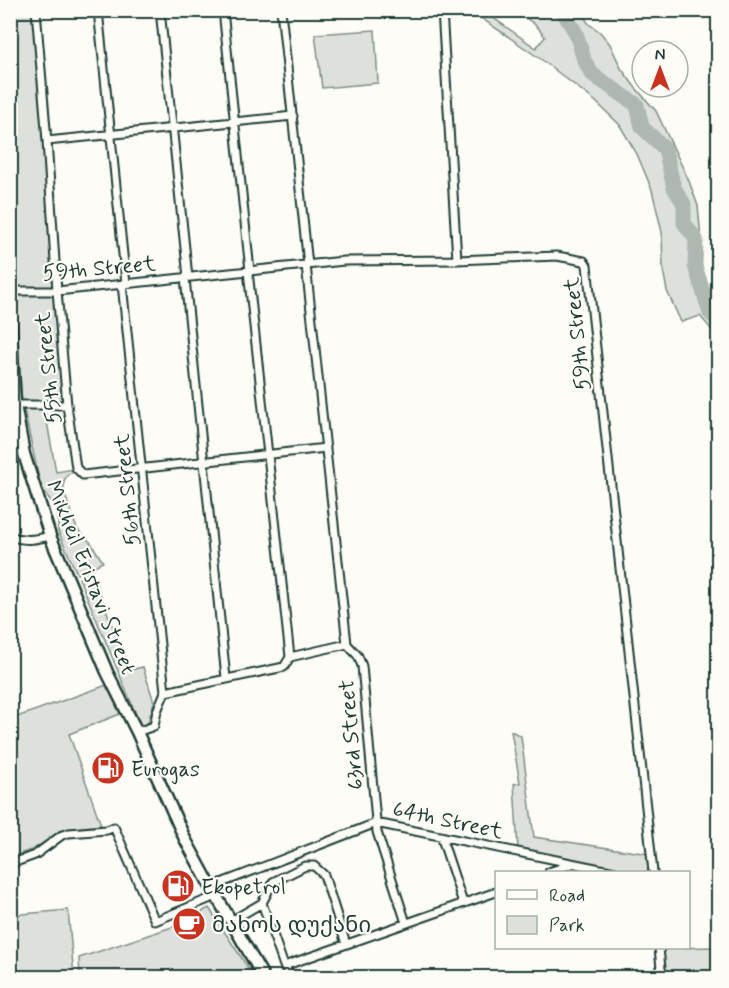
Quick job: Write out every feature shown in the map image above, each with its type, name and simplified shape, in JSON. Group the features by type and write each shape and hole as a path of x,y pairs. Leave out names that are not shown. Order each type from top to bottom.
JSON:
{"main road":[{"name":"Mikheil Eristavi Street","path":"10,316 15,405 24,454 50,536 107,672 185,839 264,978"}],"street":[{"name":"55th Street","path":"36,10 57,291 67,405 76,468 82,475 326,448"},
{"name":"56th Street","path":"98,10 165,692"},
{"path":"160,10 226,678"},
{"path":"137,732 154,726 165,692 285,667 290,657 267,454 223,10"},
{"path":"281,10 347,644 290,657"},
{"path":"442,10 457,260"},
{"path":"47,141 292,117"},
{"name":"59th Street","path":"10,291 57,291 344,261 557,256 584,261 587,265 653,871"},
{"path":"15,405 67,405"},
{"path":"10,536 32,540 50,536"},
{"name":"63rd Street","path":"347,644 358,656 362,666 377,832 406,924"},
{"name":"64th Street","path":"10,864 35,855 62,835 80,831 107,830 114,827 155,921 301,852 376,823 605,871"},
{"path":"441,836 463,903"},
{"path":"301,852 305,866"},
{"path":"554,871 572,864"},
{"path":"231,921 262,903 273,882 305,866 314,866 324,875 346,944"},
{"path":"284,966 495,892"},
{"path":"262,903 284,966 292,978"},
{"path":"659,949 662,978"}],"green space":[{"path":"11,11 32,11 58,287 13,288 10,241"},
{"path":"471,11 485,11 536,48 545,37 542,32 530,21 511,11 583,11 589,24 610,44 621,68 630,80 630,99 646,99 656,111 689,181 698,206 701,238 700,260 704,281 718,309 718,337 700,316 681,322 667,291 663,270 662,232 652,190 637,154 619,124 595,101 542,60"},
{"path":"375,30 378,83 322,88 315,34"},
{"path":"54,294 63,402 22,403 14,296"},
{"path":"23,405 44,405 56,472 74,469 75,472 68,474 64,481 64,492 77,529 91,543 103,562 77,574 58,531 58,510 41,488"},
{"path":"91,571 130,670 143,667 154,702 148,723 141,726 79,578"},
{"path":"107,685 120,714 69,734 101,825 66,829 34,849 11,857 11,719"},
{"path":"511,731 521,736 534,837 649,854 650,864 647,871 628,871 518,850 514,784 520,783"},
{"path":"209,908 254,977 80,977 79,958 178,925"},
{"path":"68,910 74,977 11,977 11,915"},
{"path":"718,947 718,977 665,977 661,949"}],"waterway":[{"path":"562,10 576,33 584,60 592,74 637,105 642,127 665,149 674,188 684,204 684,223 696,239 695,266 710,313 718,321"}],"place":[{"name":"Eurogas","path":"108,768"},
{"name":"Ekopetrol","path":"178,886"},
{"name":"მახოს დუქანი","path":"189,924"}]}
